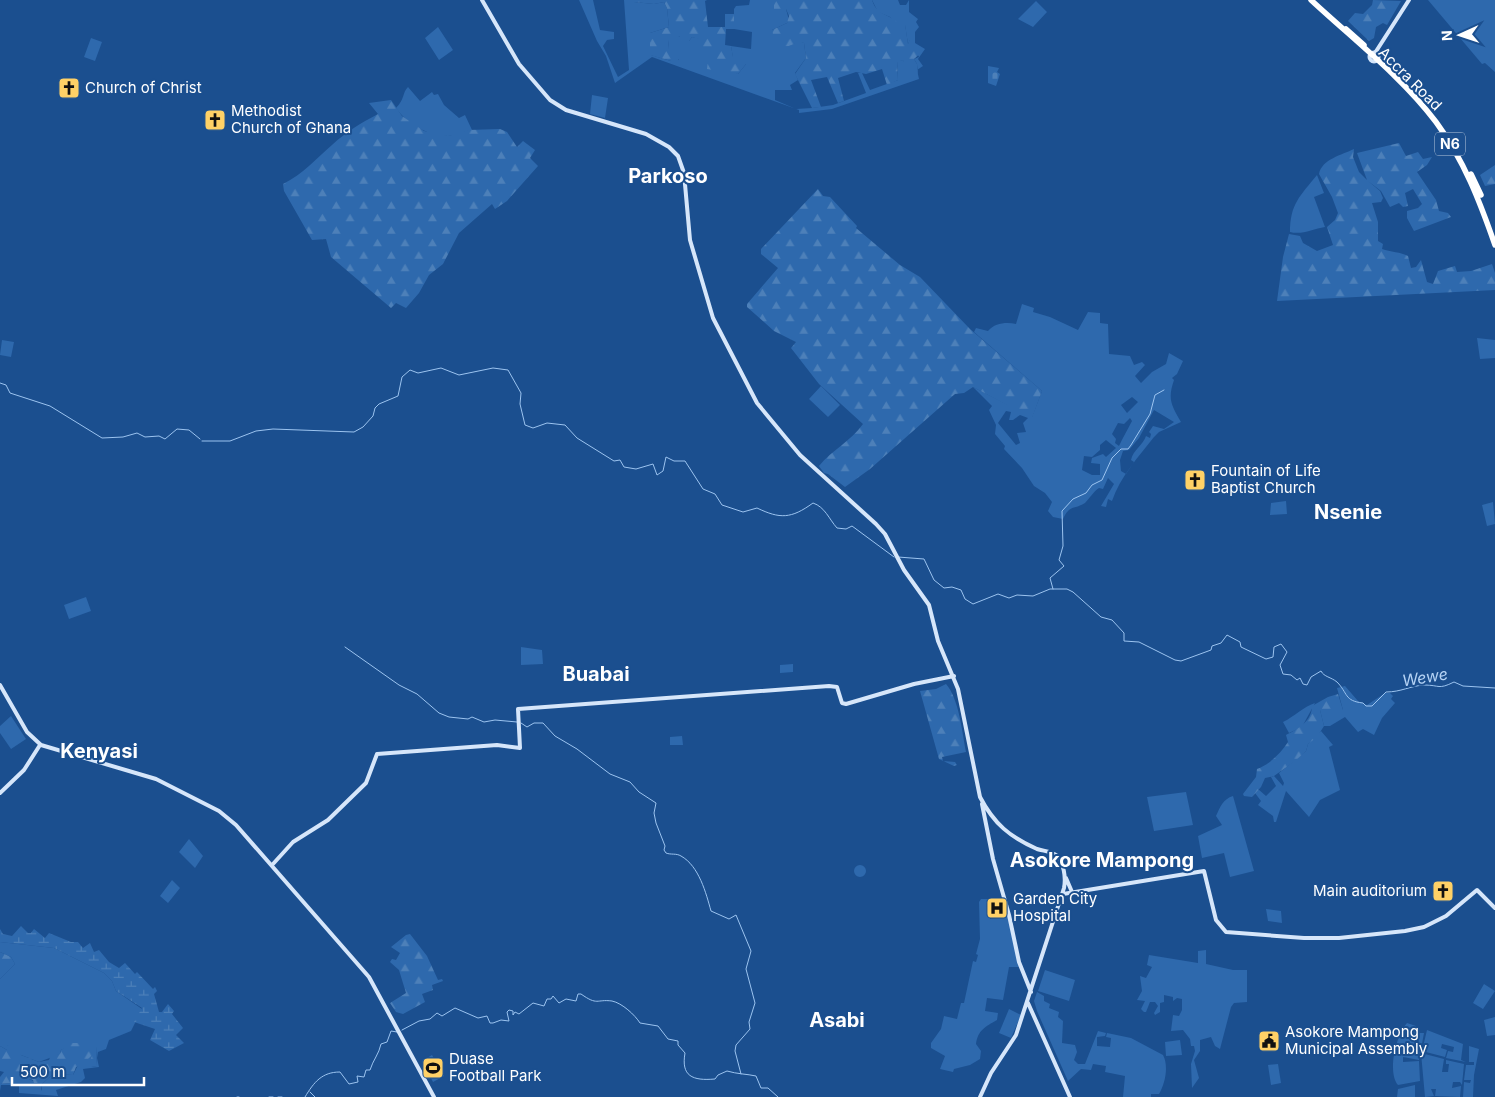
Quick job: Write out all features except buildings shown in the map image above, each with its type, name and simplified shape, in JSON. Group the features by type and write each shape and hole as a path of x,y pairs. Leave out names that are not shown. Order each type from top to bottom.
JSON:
{"highway":[{"name":"Accra Road","path":"1310,0 1417,95 1453,142 1476,183 1495,235"},
{"name":"Accra Road","path":"1316,0 1344,29"},
{"name":"Accra Road","path":"1375,56 1423,107 1456,153 1478,198 1495,245"}],"street":[{"path":"482,0 519,64 550,100 564,109 646,134 669,147 678,156 684,173 690,240 713,318 760,408 800,455 876,524 929,605 938,641 954,676 966,723 986,827 1019,962 1031,992"},
{"path":"1375,56 1410,0"},
{"path":"272,864 293,842 328,820 366,783 377,754 496,744 520,748 518,709 829,686 836,687 842,702 846,704 914,684 954,676"},
{"path":"0,686 27,732 40,744 64,754 143,774 162,781 224,815 272,864 369,977 434,1097"},
{"path":"0,793 24,770 40,744"},
{"path":"980,797 992,819 1026,843 1056,855 1072,892"},
{"path":"986,827 992,819"},
{"path":"1063,894 1204,871 1216,920 1226,932 1304,938 1362,937 1424,927 1446,916 1477,890 1495,908"},
{"path":"980,1097 991,1073 1013,1042 1028,1003 1041,954 1063,894 1065,877"},
{"path":"1028,1003 1070,1097"}],"green space":[{"path":"579,0 593,0 600,30 614,32 614,39 607,40 603,46 618,77 629,70 624,0 654,4 664,2 667,8 669,27 650,33 651,55 671,61 679,60 668,48 669,40 678,36 689,41 692,37 702,39 706,54 713,62 738,74 746,64 733,58 731,46 751,49 752,32 734,29 734,9 736,6 749,5 750,0 774,0 774,9 786,9 789,20 787,23 772,30 789,46 799,41 804,43 806,58 795,73 798,80 790,85 792,90 775,90 775,100 795,108 652,57 615,83 606,56 597,41"},
{"path":"634,0 707,0 705,1 708,27 725,27 725,14 734,14 734,29 726,29 725,45 731,46 733,57 746,61 746,64 738,74 707,69 708,59 703,52 697,50 702,40 692,37 689,41 683,42 679,36 676,41 669,40 668,48 675,50 679,61 671,61 650,55 650,33 669,27 667,8 664,2 654,4 634,2"},
{"path":"774,0 872,0 878,10 894,19 900,27 905,24 908,44 910,39 922,52 914,59 917,64 918,75 907,77 903,60 897,62 898,80 887,85 882,69 866,74 856,72 838,78 844,101 838,103 827,77 811,80 821,107 812,108 795,74 806,58 804,43 799,42 789,46 776,47 772,30 787,23 789,16 786,9 774,9"},
{"path":"872,0 898,0 900,5 906,5 909,0 909,12 918,19 916,22 919,27 915,32 915,43 925,49 918,59 923,66 918,70 914,59 919,57 910,40 908,44 905,25 900,28 890,17 878,12"},
{"path":"1373,0 1401,1 1387,25 1383,23 1376,27 1374,38 1369,41 1348,21 1355,13 1363,14 1372,5"},
{"path":"1428,0 1495,0 1495,72 1485,63 1482,64"},
{"path":"1036,1 1047,12 1033,27 1018,19"},
{"path":"438,27 453,50 439,60 425,38"},
{"path":"91,38 102,42 95,61 84,57"},
{"path":"903,60 906,66 918,74 919,79 832,109 799,113 799,110 796,109 833,105 866,93 858,73 862,73 870,90 898,80 897,61"},
{"path":"988,66 999,68 997,72 1000,74 996,86 988,83"},
{"path":"408,87 420,101 432,92 434,95 438,94 444,105 459,118 465,115 472,130 451,136 440,135 433,134 412,124 396,108"},
{"path":"592,95 608,98 605,118 590,114"},
{"path":"391,100 402,116 424,131 449,136 468,130 500,129 507,132 517,147 523,141 535,150 530,158 538,166 507,201 495,209 492,204 459,233 443,264 429,275 419,293 406,308 396,303 391,308 331,257 326,239 312,240 284,191 283,184 303,171 337,140 378,114 369,103"},
{"path":"1399,143 1406,156 1418,152 1423,159 1432,157 1427,165 1417,172 1436,200 1439,211 1448,213 1451,217 1414,231 1407,218 1407,211 1418,208 1422,204 1413,189 1405,193 1408,206 1403,207 1399,203 1390,207 1381,191 1368,181 1380,191 1383,198 1381,202 1372,203 1378,222 1378,241 1383,244 1382,249 1408,256 1411,268 1416,267 1421,260 1427,282 1433,284 1438,271 1455,266 1457,272 1471,271 1492,264 1495,273 1495,290 1277,301 1283,257 1289,234 1300,236 1303,243 1317,251 1333,245 1327,227 1335,220 1338,213 1332,197 1319,174 1324,165 1333,158 1354,149 1353,157 1359,172 1367,180 1357,153"},
{"path":"1495,165 1495,184 1485,186 1480,175"},
{"path":"1317,175 1324,193 1314,197 1325,227 1303,232 1290,232 1290,222 1294,207"},
{"path":"818,189 823,196 830,197 857,226 856,228 900,265 920,277 970,329 1042,391 1032,418 1013,409 1008,410 1007,405 973,387 964,393 955,394 870,469 845,487 824,473 819,466 863,424 819,384 791,348 796,342 774,331 747,307 747,304 778,268 761,254 761,249"},
{"path":"1022,304 1034,308 1033,312 1050,317 1078,330 1088,312 1100,313 1100,323 1108,324 1109,354 1130,356 1134,365 1142,362 1145,365 1135,376 1141,383 1152,372 1166,364 1169,353 1183,361 1177,374 1172,378 1174,380 1171,393 1173,407 1181,422 1159,432 1134,462 1131,460 1134,453 1146,436 1150,438 1151,434 1149,432 1153,426 1164,429 1174,422 1154,410 1139,438 1129,450 1123,451 1120,460 1121,471 1126,474 1112,501 1108,499 1106,507 1101,506 1114,484 1108,478 1103,489 1099,488 1085,503 1070,509 1063,519 1053,517 1048,511 1052,502 1045,493 1034,486 1022,468 1004,449 1005,446 995,434 996,425 989,410 992,406 973,387 1032,417 1042,391 974,332 976,328 988,331 994,326 1016,324","holes":["1132,397 1138,402 1127,413 1121,405","1006,411 1011,412 1009,420 1013,420 1020,415 1028,418 1023,423 1026,432 1017,433 1020,443 1016,445 998,423","1130,418 1132,421 1119,446 1115,443 1116,439 1112,434 1118,423 1124,424","1106,440 1116,448 1106,457 1103,454 1092,458 1091,463 1100,464 1100,475 1092,475 1082,470 1084,456 1092,457 1100,450 1100,445"]},
{"path":"1477,338 1495,340 1495,358 1480,359"},
{"path":"2,340 14,342 11,357 0,355"},
{"path":"821,386 840,405 828,417 809,399"},
{"path":"1286,501 1287,514 1270,515 1271,503"},
{"path":"1493,502 1495,524 1487,526 1482,505"},
{"path":"86,597 91,611 69,619 64,605"},
{"path":"521,647 542,650 543,664 521,665"},
{"path":"793,664 793,672 780,673 780,665"},
{"path":"946,684 957,707 966,752 942,757 943,761 939,759 920,691 936,689"},
{"path":"1345,686 1358,701 1367,705 1385,693 1390,693 1393,696 1391,699 1395,703 1382,718 1374,735 1363,729 1358,732 1345,717 1330,726 1324,726 1320,710 1343,710 1337,688"},
{"path":"1338,694 1343,710 1320,710 1324,726 1317,737 1308,744 1306,751 1274,776 1265,778 1261,787 1252,797 1244,796 1243,794 1256,777 1257,769 1270,762 1282,750 1288,742 1286,735 1300,727 1307,720 1312,706"},
{"path":"1315,703 1302,727 1289,733 1283,722"},
{"path":"11,716 26,739 11,749 0,733 0,726"},
{"path":"1321,731 1333,745 1329,747 1340,790 1320,800 1309,817 1286,791 1276,822 1274,822 1273,816 1258,805 1261,801 1255,793 1258,789 1266,796 1276,786 1271,777 1274,776 1283,786 1284,783 1279,773 1306,751 1308,744"},
{"path":"682,736 683,745 670,745 670,737"},
{"path":"943,761 955,762 957,765 954,766"},
{"path":"1186,792 1193,825 1154,831 1147,797"},
{"path":"1233,796 1254,871 1230,877 1224,853 1202,858 1198,836 1222,825 1216,816 1224,801"},
{"path":"189,839 203,856 195,868 179,852"},
{"path":"858,865 862,865 866,871 862,877 858,877 854,873 854,869"},
{"path":"172,880 180,888 168,903 160,896"},
{"path":"981,899 989,899 990,919 1008,917 1019,967 1009,967 1003,1000 987,998 985,1011 998,1013 997,1020 978,1035 976,1044 981,1051 980,1059 970,1065 954,1069 953,1072 940,1069 945,1056 931,1048 931,1043 941,1029 944,1016 957,1019 961,1003 964,1003 973,961 976,962 978,955 976,954 980,939 979,902"},
{"path":"1266,909 1281,911 1282,923 1268,921"},
{"path":"21,926 28,933 31,933 34,929 45,938 49,933 71,942 78,942 83,948 90,943 94,952 99,950 109,962 119,968 125,963 135,974 137,972 153,989 155,987 157,991 154,994 159,1012 162,1012 168,1004 174,1011 172,1014 183,1028 176,1035 184,1043 169,1051 150,1040 155,1029 134,1022 142,1008 116,991 112,981 104,973 54,948 0,942 0,929 3,934 12,936"},
{"path":"410,934 427,956 438,980 442,979 443,981 432,985 433,990 422,994 425,1002 403,1014 396,1012 390,1003 406,993 399,970 390,962 392,959 396,960 400,953 391,947"},
{"path":"0,942 54,948 104,973 112,981 116,991 142,1009 131,1031 109,1040 106,1049 98,1052 99,1067 83,1069 85,1078 81,1082 56,1090 58,1096 19,1093 19,1085 1,1085 0,1091 0,1084 11,1083 14,1079 29,1075 29,1079 38,1083 42,1091 42,1084 53,1074 73,1075 81,1059 87,1059 92,1054 91,1067 97,1066 96,1047 68,1047 61,1050 60,1054 39,1062 21,1055 7,1045 7,1050 0,1046 0,979 15,964 11,957 0,952"},
{"path":"1206,950 1206,964 1233,970 1247,970 1247,1002 1234,1003 1231,1007 1220,1049 1215,1046 1211,1037 1200,1040 1200,1051 1194,1060 1199,1078 1192,1088 1191,1064 1195,1051 1194,1046 1191,1046 1190,1039 1183,1030 1171,1031 1173,1015 1179,1016 1182,1010 1182,999 1177,998 1173,1001 1173,997 1164,995 1164,1002 1160,1003 1160,1012 1155,1015 1154,1013 1158,1006 1155,1002 1150,1002 1146,1012 1144,1012 1141,1009 1145,1001 1137,1000 1142,991 1140,976 1146,978 1152,967 1147,965 1149,955 1198,963 1198,951"},
{"path":"0,952 11,957 15,964 0,979"},
{"path":"1045,970 1075,980 1069,1001 1038,991"},
{"path":"1484,984 1495,991 1483,1009 1473,1003"},
{"path":"1037,992 1044,996 1044,1001 1050,1004 1049,1008 1059,1012 1058,1017 1063,1021 1062,1043 1075,1045 1077,1052 1074,1060 1078,1064 1085,1064 1098,1031 1106,1033 1105,1036 1097,1037 1097,1046 1110,1047 1111,1038 1106,1037 1107,1033 1131,1038 1163,1055 1166,1064 1166,1075 1159,1094 1151,1094 1151,1097 1123,1097 1125,1076 1105,1072 1106,1066 1093,1064 1091,1070 1081,1069 1068,1081 1037,1011 1034,1001"},
{"path":"1009,1009 1021,1015 1011,1038 999,1033"},
{"path":"1495,1017 1495,1035 1487,1036 1484,1020"},
{"path":"1407,1023 1416,1026 1417,1033 1424,1033 1419,1060 1403,1057 1403,1062 1419,1061 1420,1081 1398,1085 1393,1072 1394,1054 1399,1036"},
{"path":"1427,1030 1463,1044 1461,1060 1466,1062 1446,1058 1448,1051 1453,1052 1454,1047 1442,1044 1441,1048 1447,1050 1445,1057 1422,1051"},
{"path":"1180,1040 1182,1055 1166,1056 1165,1042"},
{"path":"72,1043 85,1043 96,1047 97,1066 91,1067 92,1055 87,1060 81,1059 81,1065 76,1067 73,1075 53,1074 42,1084 41,1092 38,1083 34,1083 33,1080 29,1079 28,1075 24,1077 27,1079 24,1082 14,1079 11,1083 0,1084 0,1077 4,1072 0,1071 0,1046 7,1050 7,1045 19,1048 21,1055 39,1062 49,1060 51,1055 60,1054 61,1050"},
{"path":"1469,1046 1479,1049 1474,1075 1473,1097 1463,1097 1464,1082 1470,1083 1471,1080 1464,1080 1466,1065 1474,1065 1474,1062 1469,1062"},
{"path":"1421,1053 1444,1059 1442,1072 1448,1072 1449,1064 1446,1064 1446,1060 1464,1064 1462,1085 1460,1082 1453,1082 1452,1088 1461,1086 1460,1097 1435,1096 1436,1089 1431,1089 1434,1096 1425,1097"},
{"name":"Duase Football Park","path":"432,1055 444,1076 433,1082 422,1061"},
{"path":"1278,1064 1281,1083 1271,1085 1268,1065"},
{"path":"1415,1085 1415,1097 1397,1097 1398,1089"}],"waterway":[{"path":"202,441 230,441 256,431 273,429 354,432 363,427 373,416 375,408 379,404 398,396 402,377 410,370 418,373 441,368 459,375 493,368 508,370 521,393 520,404 525,425 533,428 547,423 565,425 577,438 614,461 620,460 624,467 636,469 653,464 657,475 663,471 666,457 674,461 685,461 703,489 715,494 722,505 743,512 757,508 772,514 785,516 792,515 813,503 824,510 837,528 846,529 852,526 894,557"},
{"path":"0,383 6,385 10,393 50,406 102,438 123,437 137,433 145,437 159,436 165,439 177,429 189,430 200,439"},
{"path":"1053,589 1050,578 1064,566 1059,560 1063,546 1062,511 1073,499 1086,493 1092,485 1102,480 1112,458 1121,449 1128,449 1131,445 1150,414 1155,395 1164,390"},
{"name":"Wewe","path":"898,557 924,559 934,580 944,588 952,587 961,590 965,599 973,604 998,594 1009,598 1017,595 1033,596 1050,589 1067,589 1101,617 1112,620 1124,633 1124,641 1139,642 1175,660 1181,661 1211,650 1212,646 1221,643 1227,635 1240,642 1241,647 1266,659 1273,657 1274,647 1281,644 1287,652 1280,665 1283,674 1291,675 1297,680 1300,678 1303,684 1307,685 1311,677 1321,671 1324,675 1337,682 1349,698 1366,706 1372,706 1386,692 1424,685 1442,686 1454,682 1463,686 1495,688"},
{"path":"345,647 399,685 417,694 439,713 449,717 468,719 472,717 484,722 495,720 517,722"},
{"path":"521,723 527,727 534,723 543,723 555,736 577,749 610,774 630,782 639,792 656,803 654,813 666,853 681,856 693,866 701,880 711,911 729,919 736,915 751,951 746,969 755,1003 749,1022 750,1029 736,1045 735,1051 741,1074"},
{"path":"402,1030 419,1021 430,1019 437,1013 442,1016 455,1008 478,1018 487,1016 490,1023 501,1020 509,1021 507,1012 509,1010 513,1011 513,1015 515,1012 519,1014 533,1003 544,1006 547,999 551,999 553,996 559,1003 566,999 576,1001 578,994 581,994 594,1001 616,1002 635,1016 640,1023 658,1026 668,1039 678,1041 678,1045 685,1053 684,1061 687,1072 694,1078 715,1079 718,1075 727,1071 756,1076 761,1088 768,1088 778,1097"},
{"path":"305,1097 315,1082 323,1076 334,1072 340,1072 349,1084 358,1082 357,1076 364,1077 366,1070 370,1070 381,1044 387,1042 391,1031 397,1032"},
{"path":"310,1092 315,1097"}],"place":[{"name":"Church of Christ","path":"69,88"},
{"name":"Methodist Church of Ghana","path":"215,120"},
{"name":"Fountain of Life Baptist Church","path":"1195,480"},
{"name":"Main auditorium","path":"1443,891"},
{"name":"Garden City Hospital","path":"997,908"},
{"name":"Asokore Mampong Municipal Assembly","path":"1269,1041"},
{"name":"Duase Football Park","path":"433,1068"}],"district":[{"name":"Parkoso","path":"668,176"},
{"name":"Nsenie","path":"1348,512"},
{"name":"Buabai","path":"596,674"},
{"name":"Kenyasi","path":"99,751"},
{"name":"Asokore Mampong","path":"1102,860"},
{"name":"Asabi","path":"837,1020"}]}
